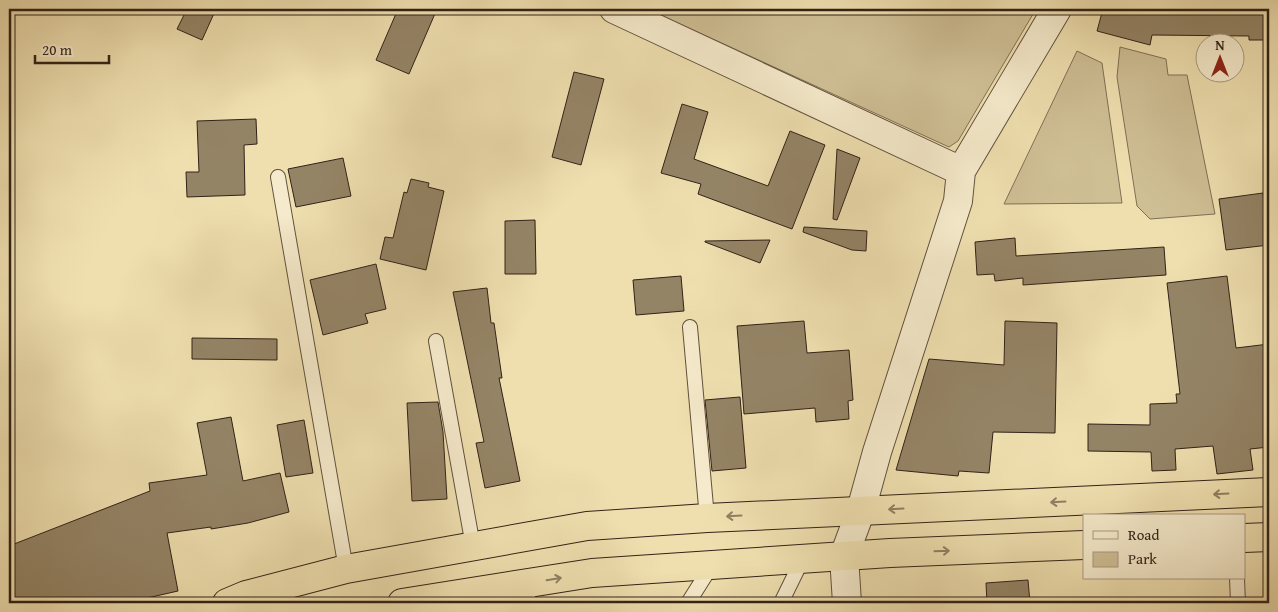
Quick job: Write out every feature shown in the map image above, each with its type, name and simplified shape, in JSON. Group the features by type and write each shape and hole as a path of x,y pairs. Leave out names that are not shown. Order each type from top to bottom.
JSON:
{"highway":[{"path":"227,603 246,595 346,569 587,526 861,510 1269,492"},
{"path":"1246,538 1269,538"},
{"path":"402,603 526,593 592,573 890,553 1083,545"}],"street":[{"path":"614,9 961,171"},
{"path":"847,603 844,556 861,510 877,452 958,201 961,171 1057,9"}],"lane":[{"path":"278,177 346,569"},
{"path":"690,327 707,518"},
{"path":"436,341 473,546"},
{"path":"781,603 803,558"},
{"path":"688,603 712,564"},
{"path":"1237,580 1238,603"}],"green space":[{"path":"647,9 1036,9 958,141 949,147"},
{"path":"1120,47 1166,59 1168,75 1187,75 1215,214 1150,219 1137,206 1117,77"},
{"path":"1077,51 1102,63 1122,203 1004,204"}],"building":[{"path":"187,9 216,9 202,40 177,29"},
{"path":"398,9 437,9 409,74 376,60"},
{"path":"1103,9 1269,9 1269,40 1249,40 1246,32 1196,32 1196,35 1152,35 1150,45 1097,31"},
{"path":"574,72 604,79 581,165 552,157"},
{"path":"682,104 708,112 694,159 768,186 790,131 825,145 792,229 698,194 701,184 661,173"},
{"path":"256,119 257,144 244,145 245,195 187,197 186,172 199,172 197,121"},
{"path":"837,149 860,158 837,220 833,219"},
{"path":"343,158 351,196 296,207 288,169"},
{"path":"411,179 429,183 428,187 444,191 426,270 380,259 385,237 393,238 404,192 407,193"},
{"path":"1263,193 1269,245 1226,250 1219,199"},
{"path":"535,220 536,274 505,274 505,221"},
{"path":"804,227 867,231 866,251 852,250 803,232"},
{"path":"1015,238 1016,256 1164,247 1166,275 1023,285 1023,278 995,281 994,274 977,275 975,242"},
{"path":"770,240 760,263 705,242 705,241"},
{"path":"376,264 386,309 365,314 368,323 323,335 310,280"},
{"path":"681,276 684,311 636,315 633,280"},
{"path":"1227,276 1236,348 1269,344 1269,447 1250,449 1253,470 1217,474 1213,446 1175,449 1176,470 1152,471 1151,452 1088,451 1088,424 1150,425 1150,404 1177,403 1176,394 1180,394 1167,283"},
{"path":"487,288 491,323 494,323 502,378 499,378 520,481 485,488 476,443 484,442 453,292"},
{"path":"804,321 807,353 849,350 853,400 848,401 849,419 816,422 815,408 744,414 737,326"},
{"path":"1005,321 1057,323 1055,433 993,432 989,473 959,471 958,476 896,470 929,359 1004,365"},
{"path":"192,338 277,339 277,360 192,359"},
{"path":"740,397 746,468 712,471 705,400"},
{"path":"438,402 443,432 447,499 412,501 407,403"},
{"path":"231,417 243,481 280,473 289,512 248,523 167,533 178,591 125,603 9,603 9,546 150,491 149,483 207,475 197,423"},
{"path":"304,420 313,473 286,477 277,425"},
{"path":"1028,580 1030,603 987,603 986,583"}]}
